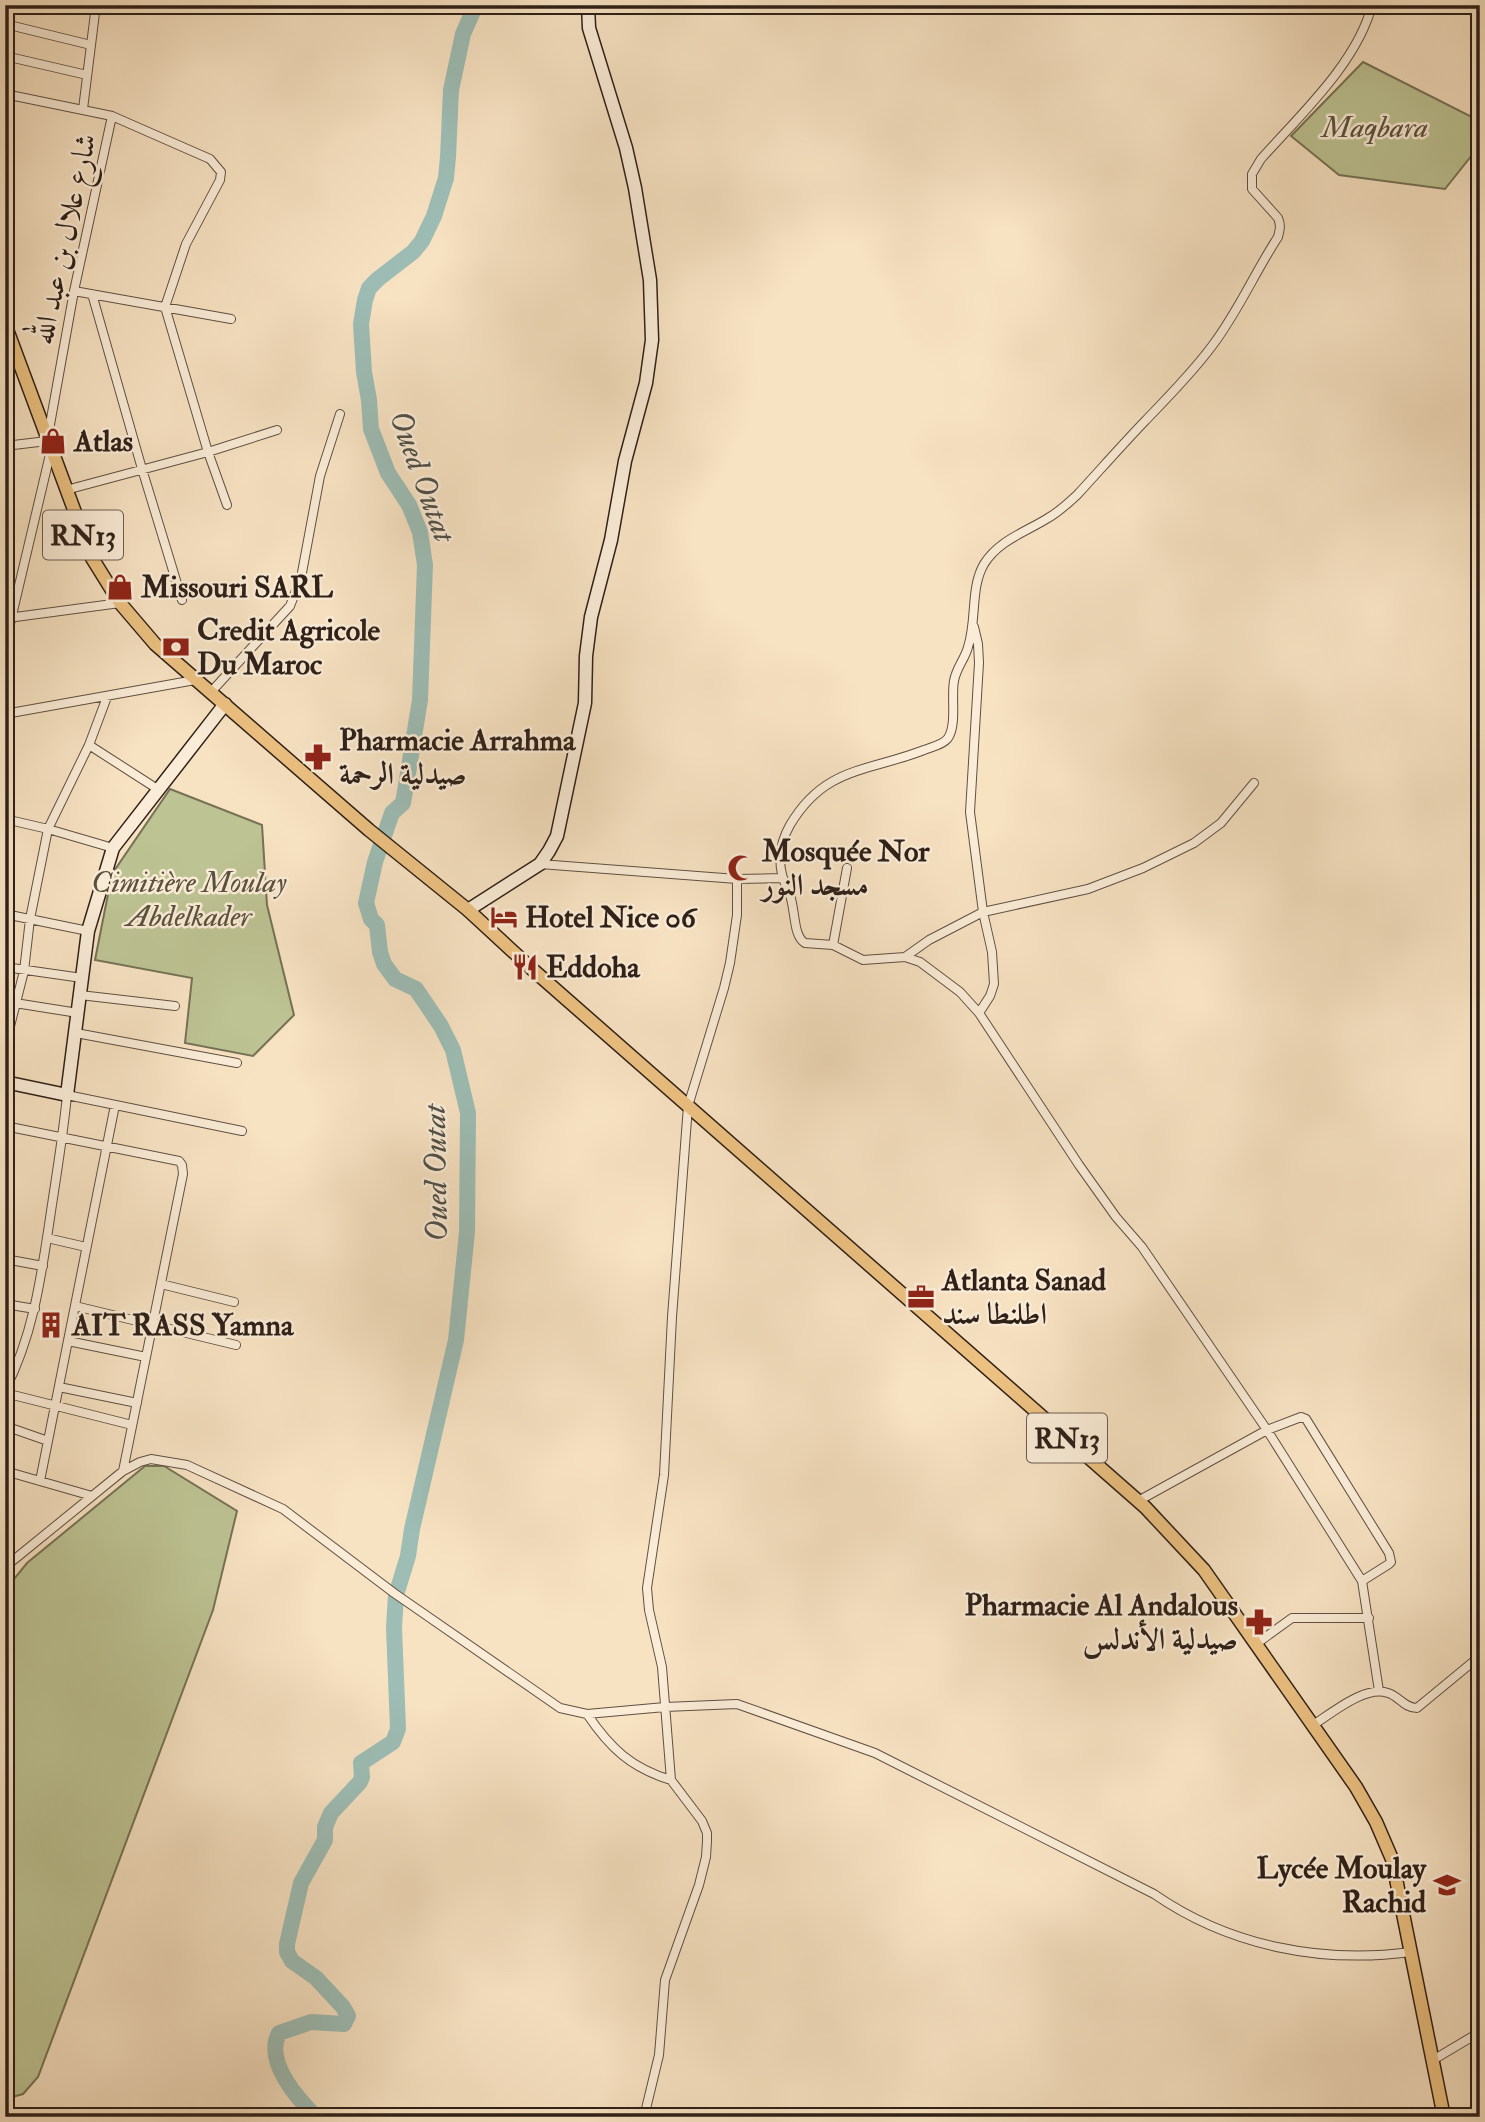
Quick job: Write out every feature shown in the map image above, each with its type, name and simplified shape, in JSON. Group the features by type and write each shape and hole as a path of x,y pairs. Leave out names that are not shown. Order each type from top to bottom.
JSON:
{"main road":[{"name":"RN13","path":"5,324 92,558 120,603 155,644 369,830 468,910 1138,1501 1205,1570 1356,1787 1376,1822 1392,1859 1444,2117"}],"street":[{"path":"83,109 96,5"},
{"path":"468,910 540,864 557,836 585,703 586,656 591,617 611,540 625,461 646,383 652,340 650,279 635,188 626,148 589,28 587,5"},
{"path":"1372,5 1364,32 1354,50 1261,159 1252,174 1252,189 1281,224 1278,237 1228,323 1180,385 1076,496 1047,519 1007,541 985,563 976,591 974,623 968,646 954,680 953,716 948,738 916,753 859,768 827,785 807,800 782,844 781,878 794,907 798,938 805,943 833,945 863,960 905,957 920,962 960,992 979,1013 1079,1165 1116,1217 1142,1247 1267,1430 1362,1581 1380,1691"},
{"path":"5,24 91,45"},
{"path":"5,56 87,75"},
{"name":"شارع علال بن عبد الله","path":"5,94 112,116 74,291 49,446 8,618 5,645"},
{"path":"112,116 210,159 221,172 220,180 186,244 165,307 208,452 227,505"},
{"path":"74,291 231,319"},
{"path":"92,294 182,600"},
{"path":"211,692 290,606 297,591 320,476 341,414"},
{"path":"66,490 208,452 277,430"},
{"path":"5,446 49,446"},
{"path":"8,618 120,603"},
{"path":"974,623 979,663 970,812 983,912 992,952 994,984 979,1013"},
{"path":"5,714 195,680"},
{"path":"5,1046 24,971 30,919 48,829 89,745 107,696"},
{"path":"132,1425 5,1392 16,1368 35,1309 62,1138 88,931 113,848 225,704"},
{"path":"89,745 159,790"},
{"path":"905,957 929,940 983,912 1088,889 1161,859 1209,834 1254,783"},
{"path":"5,819 113,848"},
{"path":"540,864 737,879 781,878"},
{"path":"833,945 846,868"},
{"path":"644,2117 659,2055 665,1980 699,1885 708,1841 702,1821 671,1780 662,1667 649,1610 647,1588 664,1475 673,1304 688,1106 730,963 737,915 737,879"},
{"path":"5,914 88,931"},
{"path":"5,967 82,978"},
{"path":"80,995 175,1006"},
{"path":"15,1003 78,1013"},
{"path":"76,1032 237,1063"},
{"path":"5,1082 242,1131"},
{"path":"40,1481 115,1105"},
{"path":"5,1126 179,1161 182,1165 183,1174 123,1471"},
{"path":"47,1238 86,1247"},
{"path":"5,1259 43,1266"},
{"path":"161,1284 234,1302"},
{"path":"5,1304 35,1309"},
{"path":"75,1306 236,1345"},
{"path":"68,1341 146,1357"},
{"path":"5,1367 16,1368"},
{"path":"59,1387 137,1403"},
{"path":"1138,1501 1267,1430 1301,1417 1306,1419 1389,1553 1391,1562 1362,1581"},
{"path":"5,1426 48,1441"},
{"path":"5,1567 123,1471 151,1459 187,1465 283,1509 394,1593 560,1708 587,1714 737,1704 875,1753 1154,1894 1190,1917 1227,1932 1316,1955 1370,1956 1411,1952"},
{"path":"5,1471 92,1496"},
{"path":"1256,1644 1292,1618 1369,1618"},
{"path":"1313,1725 1368,1692 1392,1694 1409,1707 1416,1708 1480,1656"},
{"path":"587,1714 600,1732 630,1762 654,1775 671,1780"},
{"path":"1433,2060 1480,2032"}],"green space":[{"name":"Maqbara","path":"1363,62 1480,121 1480,145 1445,189 1339,175 1291,136"},
{"name":"Cimitière Moulay Abdelkader","path":"170,789 262,825 267,905 294,1015 253,1056 185,1043 192,978 95,960 112,874"},
{"path":"145,1466 164,1466 237,1511 213,1610 38,2077 23,2094 5,2099 5,1590 27,1563"}],"waterway":[{"name":"Oued Outat","path":"316,2117 292,2090 279,2068 276,2056 279,2033 311,2022 344,2024 348,2016 316,1978 292,1961 287,1952 287,1944 301,1883 325,1840 325,1827 331,1813 360,1782 361,1763 393,1742 398,1729 394,1627 396,1595 408,1556 456,1340 467,1232 468,1113 453,1050 441,1026 416,989 395,979 384,964 377,925 371,919 366,903 375,862 392,813 403,803 420,700 425,565 420,532 409,505 388,473 371,429 361,324 369,288 413,252 422,241 434,216 446,178 451,90 463,34 478,5"}],"place":[{"name":"Atlas","path":"53,441"},
{"name":"Missouri SARL","path":"120,587"},
{"name":"Credit Agricole Du Maroc","path":"176,647"},
{"name":"Pharmacie Arrahma صيدلية الرحمة","path":"318,757"},
{"name":"Mosquée Nor مسجد النور","path":"741,868"},
{"name":"Hotel Nice 06","path":"504,917"},
{"name":"Eddoha","path":"525,967"},
{"name":"Atlanta Sanad اطلنطا سند","path":"921,1297"},
{"name":"AIT RASS Yamna","path":"51,1325"},
{"name":"Pharmacie Al Andalous صيدلية الأندلس","path":"1259,1622"},
{"name":"Lycée Moulay Rachid","path":"1447,1885"}]}
